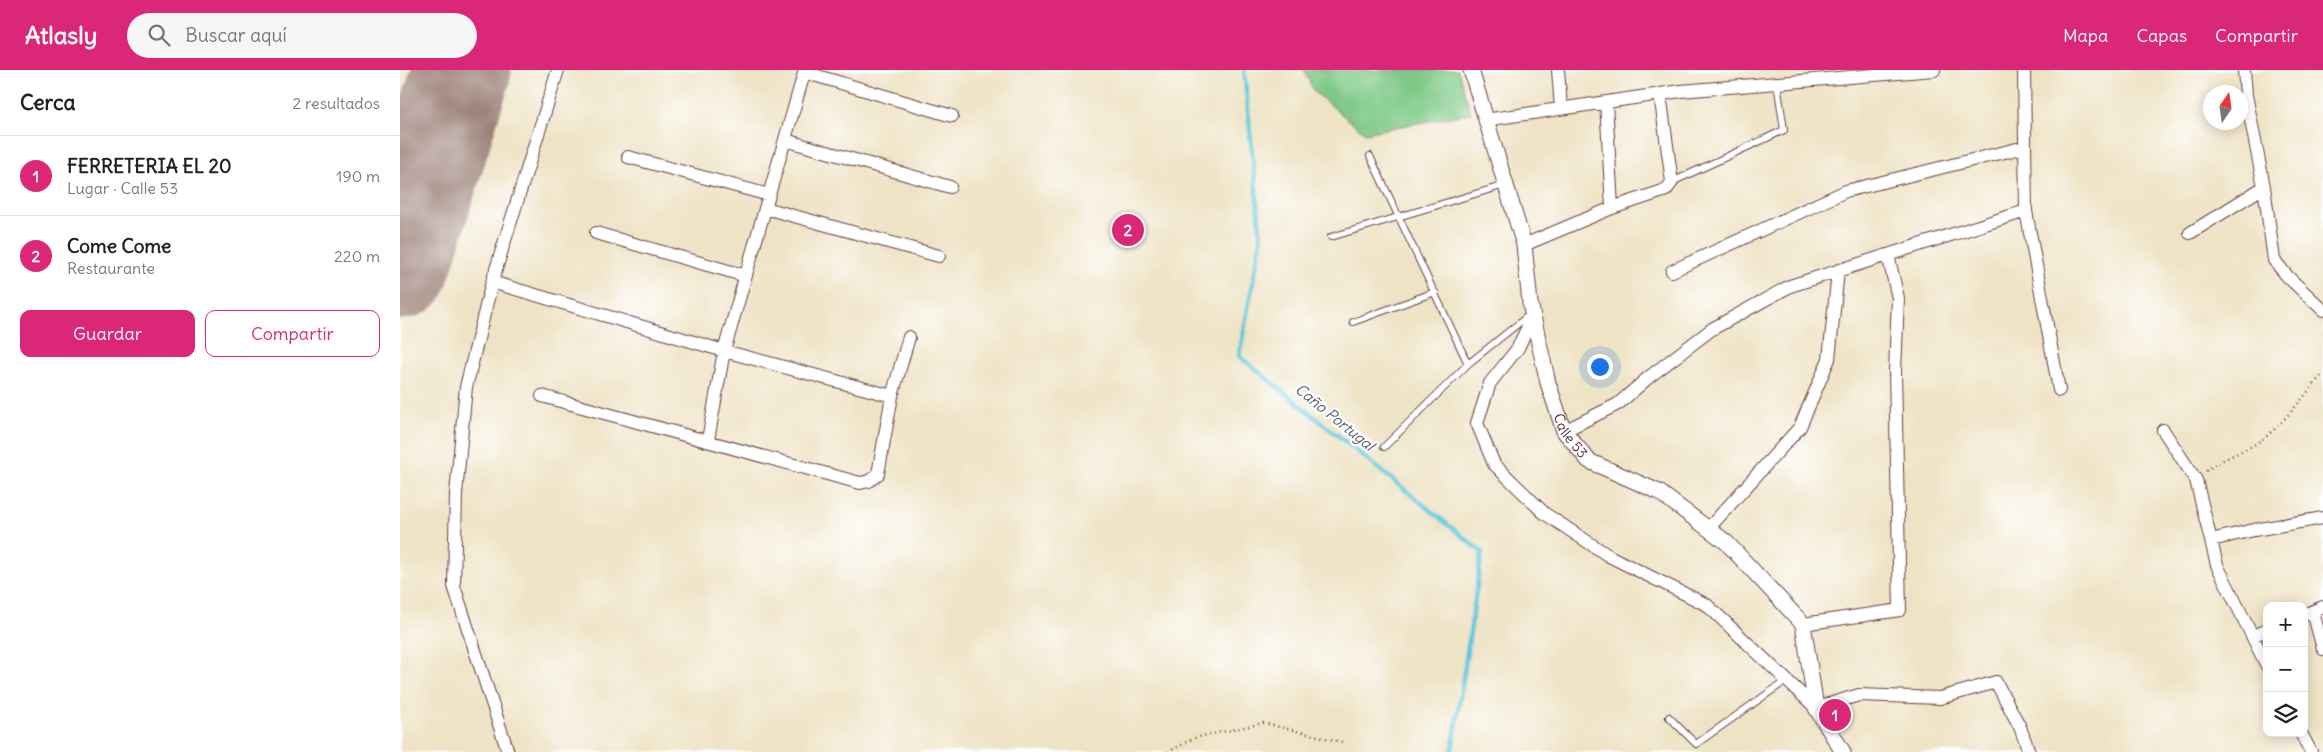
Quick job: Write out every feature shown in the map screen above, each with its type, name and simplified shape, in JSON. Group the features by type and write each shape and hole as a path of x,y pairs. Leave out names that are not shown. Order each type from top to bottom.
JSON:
{"street":[{"path":"508,752 454,586 456,494 466,387 492,282 558,70"},
{"name":"Calle 53","path":"1471,70 1524,245 1532,314 1548,383 1564,431 1589,461 1659,492 1726,542 1803,624"},
{"path":"1558,70 1561,108"},
{"path":"1485,120 1660,94 1934,70"},
{"path":"2024,70 2026,211 2059,390"},
{"path":"2244,70 2246,95 2264,187 2274,260 2287,276 2323,310"},
{"path":"708,440 724,351 804,71 952,116"},
{"path":"1524,245 1612,208 1666,190 1672,182 1660,94"},
{"path":"1606,102 1612,208"},
{"path":"785,140 950,187"},
{"path":"1672,271 1846,191 2025,147"},
{"path":"628,157 769,196"},
{"path":"2190,233 2264,187"},
{"path":"765,208 939,256"},
{"path":"1564,431 1618,404 1649,377 1712,329 1790,286 2026,211"},
{"path":"596,233 746,276"},
{"path":"1816,708 1803,624 1900,610 1895,371 1898,298 1888,255"},
{"path":"1708,529 1800,427 1829,359 1838,271"},
{"path":"492,282 724,351 892,396"},
{"path":"1532,314 1518,348 1490,383 1477,423 1494,464 1544,513 1609,556 1706,605 1816,708 1843,752"},
{"path":"542,396 860,483 868,481 878,474 892,396 909,337"},
{"path":"2163,430 2196,480 2217,564 2263,658"},
{"path":"2211,540 2254,530 2323,518"},
{"path":"2313,611 2323,649"},
{"path":"2252,636 2263,632"},
{"path":"1816,708 1859,695 1940,698 1996,682 2020,727 2029,752"},
{"path":"2303,737 2311,752"}],"lane":[{"path":"1672,182 1784,130 1778,83"},
{"path":"1370,156 1468,364"},
{"path":"1331,238 1398,216 1505,185"},
{"path":"1353,322 1435,292"},
{"path":"1384,447 1468,364 1532,314"},
{"path":"1668,717 1696,744 1787,680"}],"path":[{"path":"2196,480 2215,464 2259,442 2270,434 2323,374"},
{"path":"1168,752 1194,738 1264,723 1342,742"}],"green space":[{"path":"1304,70 1458,70 1471,113 1365,133 1314,92"}],"waterway":[{"name":"Caño Portugal","path":"1244,70 1261,240 1239,356 1482,552 1452,752"}],"taxiway":[{"path":"431,70 434,85 438,147"}],"runway":[{"path":"400,270 462,70"}],"place":[{"name":"Come Come","path":"1128,230"},
{"name":"FERRETERIA EL 20","path":"1835,715"}]}
